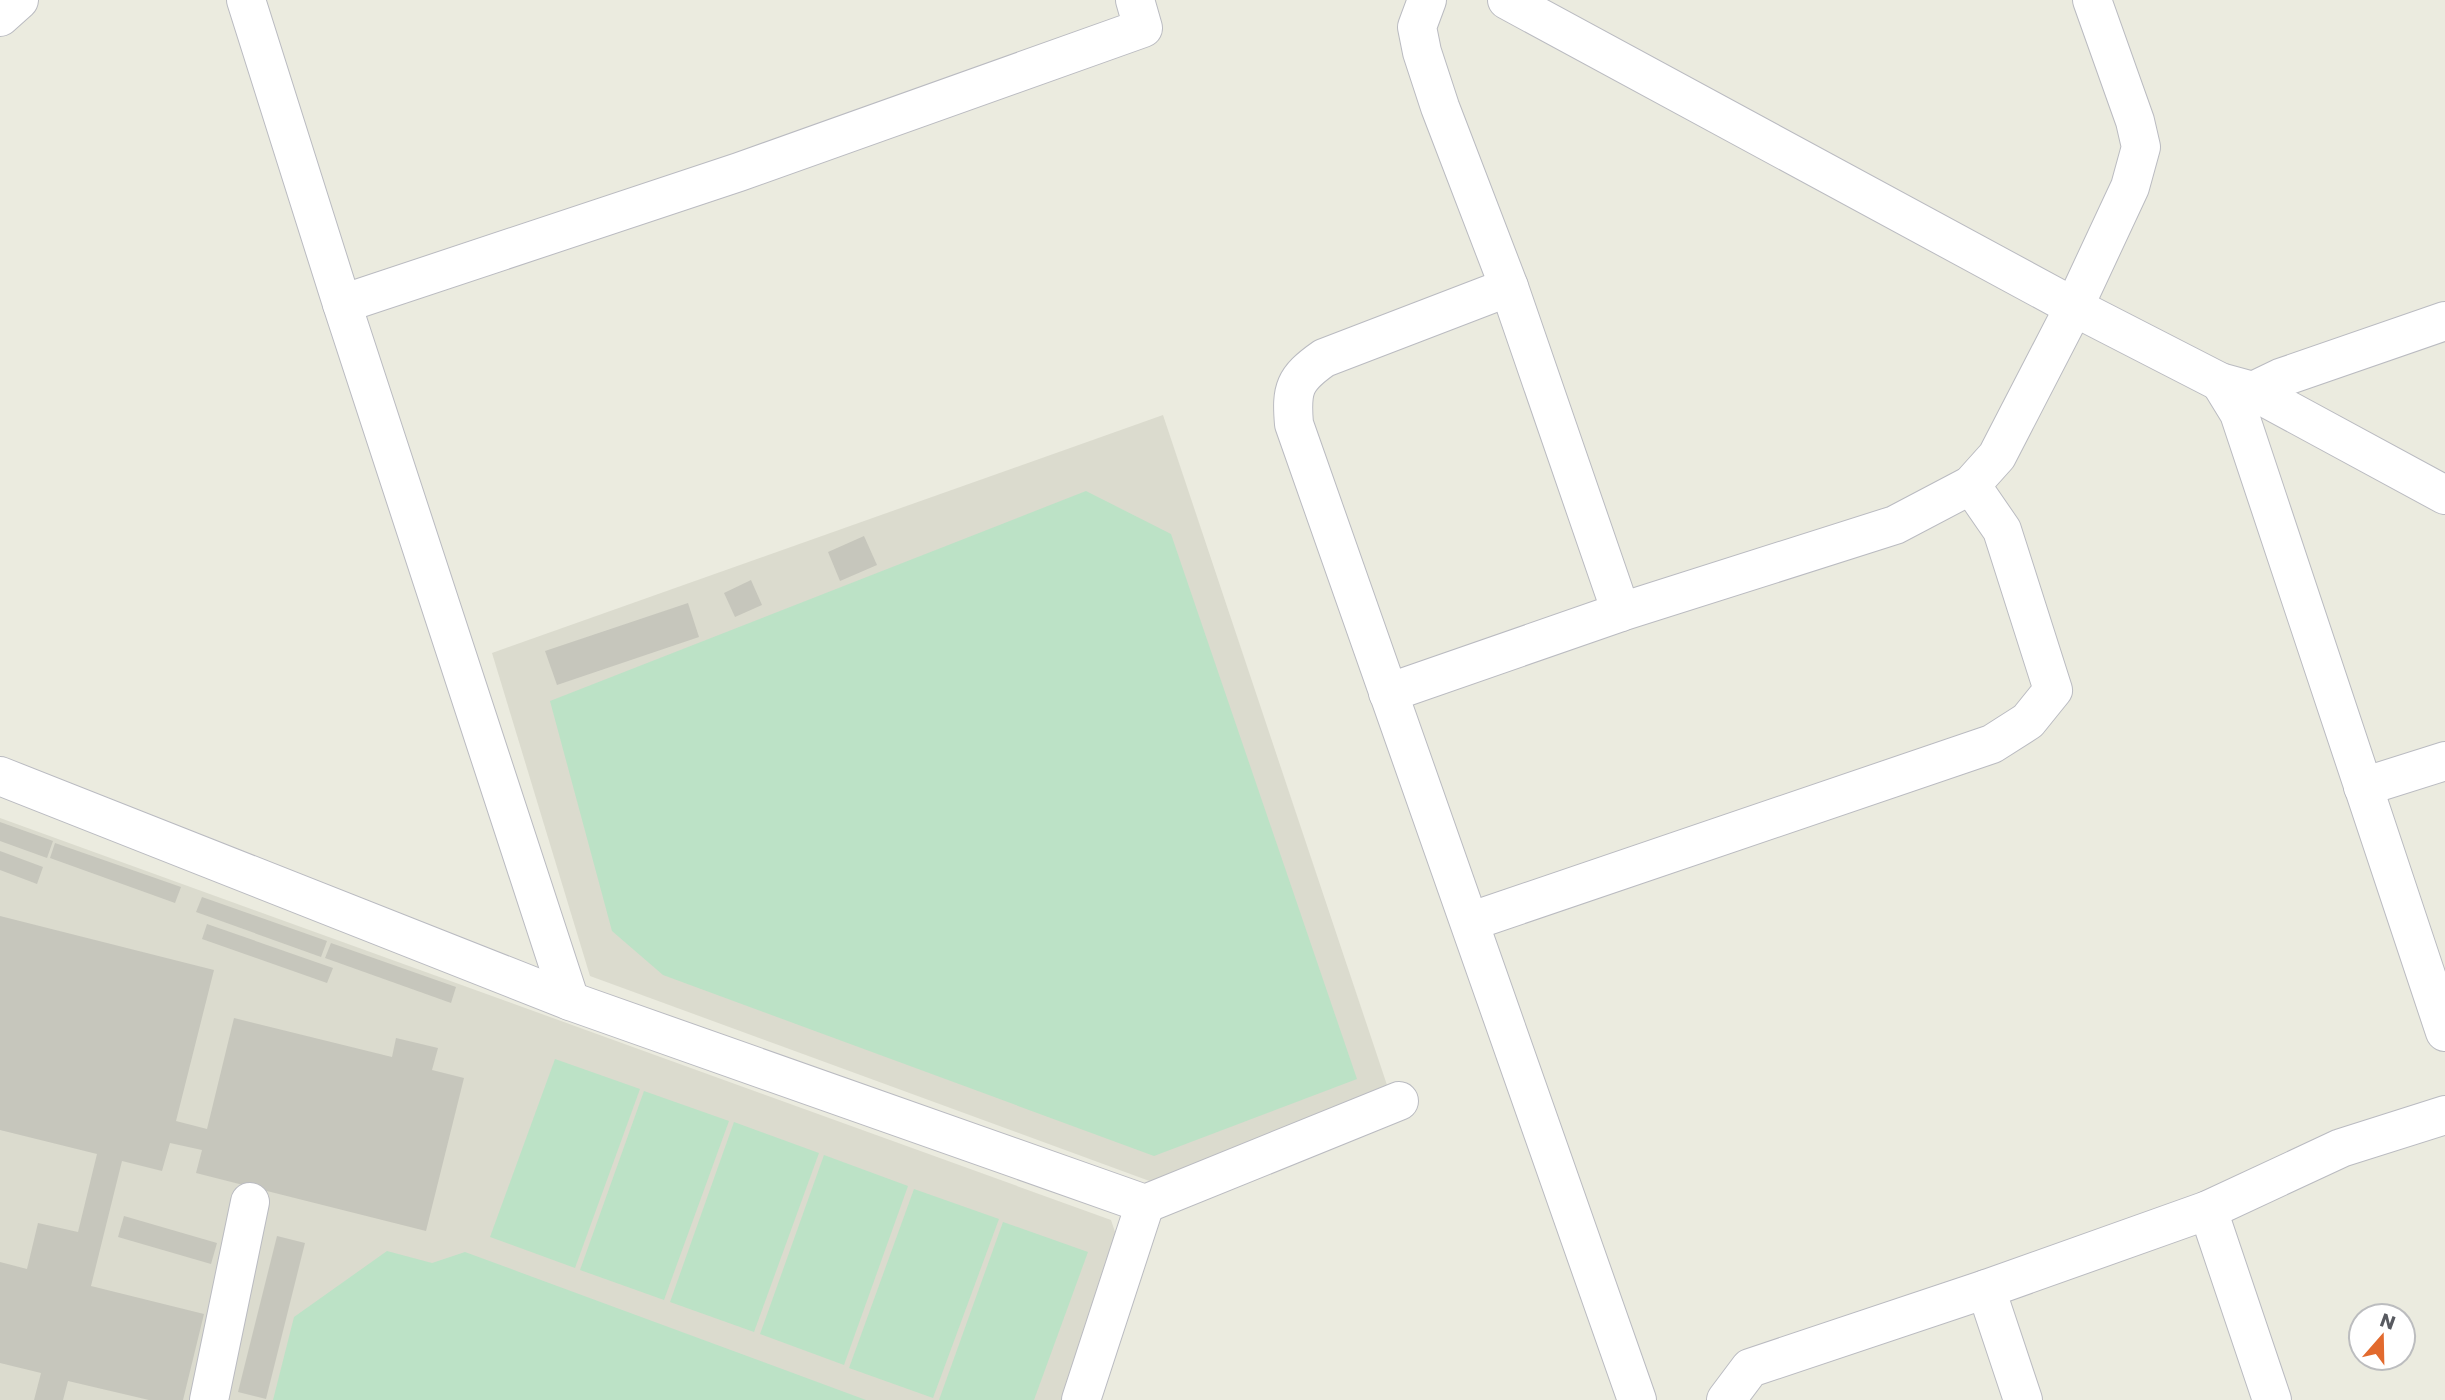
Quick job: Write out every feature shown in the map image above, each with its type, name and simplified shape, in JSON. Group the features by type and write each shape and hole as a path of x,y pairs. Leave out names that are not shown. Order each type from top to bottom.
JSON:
{"street":[{"path":"0,17 19,0"},
{"path":"246,0 342,304 570,1001"},
{"path":"342,304 739,172 1143,28 1135,0"},
{"path":"1427,0 1417,27 1422,52 1440,107 1509,287 1621,612"},
{"path":"1507,0 2074,307 2237,386 2445,495"},
{"path":"1388,693 1621,612 1895,525 1971,485 1997,456 2074,307 2130,187 2141,146 2135,121 2092,0"},
{"path":"1509,287 1324,358 1303,373 1292,395 1294,424 1388,693 1472,921 1637,1400"},
{"path":"2237,386 2280,378 2445,321"},
{"path":"2237,386 2239,414 2445,1032"},
{"path":"1472,921 1992,744 2028,721 2053,690 2002,530 1971,485"},
{"path":"2363,787 2445,761"},
{"path":"0,776 570,1001 1144,1204 1399,1101"},
{"path":"1726,1400 1750,1368 1986,1289 2208,1210 2341,1148 2445,1115"},
{"path":"209,1400 250,1202"},
{"path":"1081,1400 1144,1204"},
{"path":"2208,1210 2272,1400"},
{"path":"1986,1289 2023,1400"}],"shaded area":[{"path":"1163,415 1390,1094 1155,1183 590,976 492,653"},
{"path":"0,818 1111,1220 1121,1250 1067,1400 0,1400"}],"green space":[{"path":"1086,491 1171,534 1357,1079 1154,1156 663,975 612,931 550,701"},
{"path":"555,1059 640,1089 575,1268 490,1237"},
{"path":"644,1091 729,1121 664,1300 580,1270"},
{"path":"734,1122 819,1153 754,1332 670,1302"},
{"path":"824,1155 908,1186 844,1365 760,1334"},
{"path":"914,1189 999,1219 933,1398 849,1368"},
{"path":"1003,1222 1088,1252 1034,1400 939,1400"},
{"path":"387,1251 432,1263 465,1252 866,1400 273,1400 294,1317"}],"building":[{"path":"864,536 877,565 840,581 828,552"},
{"path":"751,580 762,605 735,617 724,593"},
{"path":"688,603 699,637 557,685 545,651"},
{"path":"0,822 53,841 47,858 0,841"},
{"path":"55,843 181,887 175,903 50,858"},
{"path":"0,851 43,867 37,884 0,870"},
{"path":"202,897 327,941 321,957 196,912"},
{"path":"0,916 214,970 176,1121 207,1129 234,1018 392,1057 396,1038 438,1048 432,1070 464,1078 426,1231 196,1173 202,1150 170,1143 162,1171 122,1161 91,1286 204,1314 183,1400 149,1400 68,1381 63,1400 34,1400 41,1373 0,1363 0,1262 27,1269 38,1223 78,1232 97,1154 0,1130"},
{"path":"207,924 333,968 327,983 202,939"},
{"path":"331,943 456,987 451,1003 325,958"},
{"path":"124,1216 217,1243 211,1264 118,1237"},
{"path":"277,1236 305,1243 266,1399 238,1392"}]}
